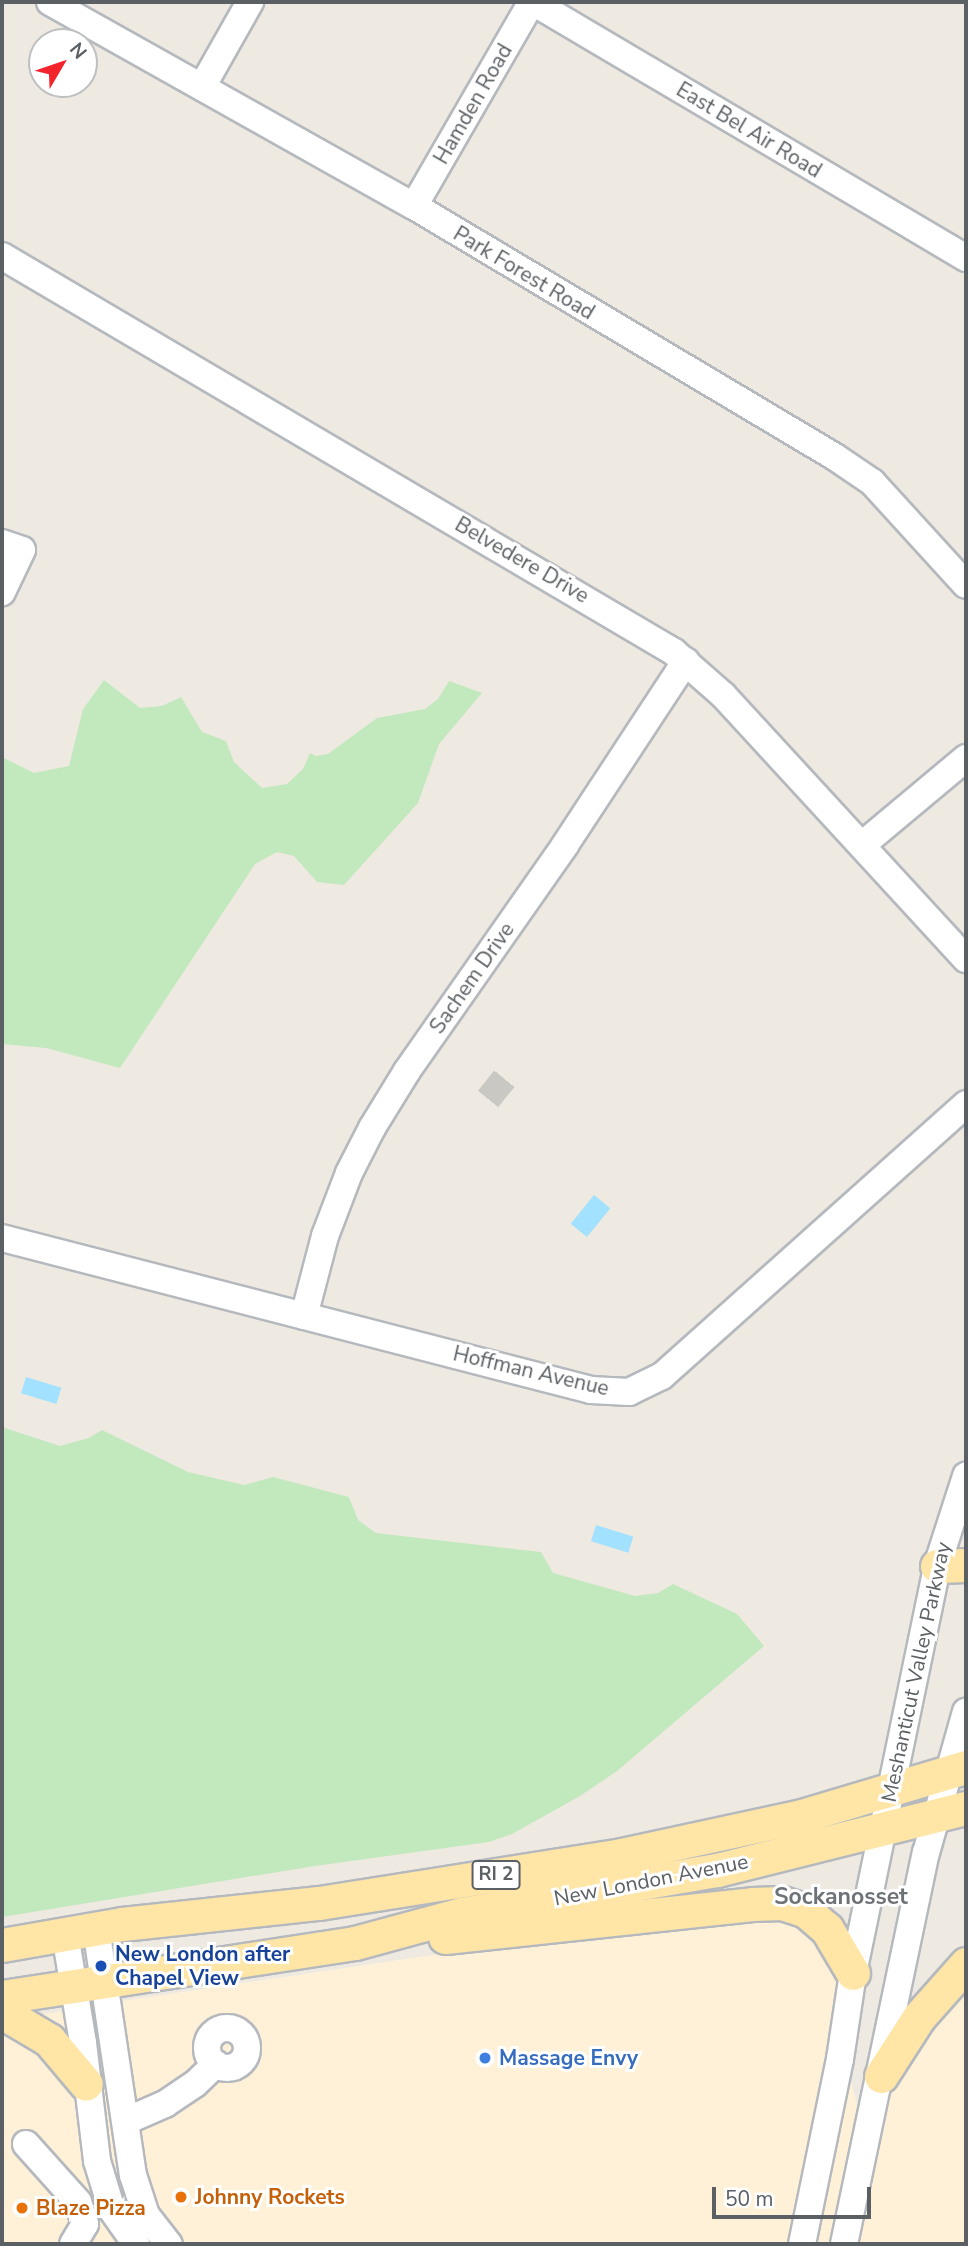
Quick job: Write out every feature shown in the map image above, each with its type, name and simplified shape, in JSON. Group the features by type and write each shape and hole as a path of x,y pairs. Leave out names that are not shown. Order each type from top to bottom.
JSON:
{"main road":[{"name":"New London Avenue","path":"2,1945 80,1931 319,1903 622,1855 798,1816 959,1769"},
{"name":"New London Avenue","path":"2,1997 355,1943 462,1914 706,1872 952,1812"},
{"path":"355,1943 472,1935 782,1903 806,1912 827,1929 853,1973"},
{"path":"881,2076 932,2001 966,1964"},
{"path":"2,2012 49,2040 86,2084"}],"street":[{"name":"Park Forest Road","path":"50,2 414,206 835,457 872,482 966,585"},
{"path":"202,87 250,2"},
{"name":"Hamden Road","path":"414,206 533,2"},
{"name":"East Bel Air Road","path":"533,2 966,258"},
{"name":"Belvedere Drive","path":"2,256 623,619 685,662 723,695 966,959"},
{"path":"2,592 12,547"},
{"name":"Sachem Drive","path":"303,1316 326,1236 349,1173 372,1128 407,1071 565,845 685,662"},
{"path":"862,845 966,758"},
{"name":"Hoffman Avenue","path":"2,1238 591,1390 629,1392 662,1376 966,1104"},
{"name":"Meshanticut Valley Parkway","path":"802,2244 891,1790 952,1566 966,1476"},
{"path":"844,2244 926,1853 952,1812 966,1712"},
{"path":"80,1931 89,1983 126,2121 133,2175 146,2215 169,2244"},
{"path":"89,1983 86,2084 100,2177 126,2241 146,2215"},
{"path":"126,2121 165,2104 195,2084 216,2064"},
{"path":"26,2144 78,2202 85,2224 74,2244"}],"shaded area":[{"path":"772,1897 829,1930 852,2026 851,2083 864,2117 966,1966 966,2244 2,2244 2,2022 95,2005 540,1939"}],"green space":[{"path":"104,680 140,708 162,706 181,697 202,732 226,741 234,762 262,788 287,784 303,769 310,753 316,756 328,754 377,718 425,709 438,699 449,681 482,693 439,744 418,803 344,885 317,882 294,856 277,852 255,864 120,1068 46,1048 2,1044 2,757 34,773 69,766 83,709"},
{"path":"2,1427 60,1446 89,1438 102,1430 188,1472 244,1485 273,1477 349,1497 358,1520 376,1533 541,1552 553,1573 635,1596 658,1593 673,1584 737,1614 764,1646 617,1771 580,1796 512,1834 489,1842 315,1866 2,1917"}],"water":[{"path":"594,1195 610,1208 587,1237 571,1224"},
{"path":"26,1377 61,1388 56,1404 21,1393"},
{"path":"596,1525 633,1536 628,1553 591,1541"}],"tunnel":[{"path":"488,1099 506,1077"}],"place":[{"name":"New London after Chapel View","path":"101,1966"},
{"name":"Massage Envy","path":"485,2058"},
{"name":"Johnny Rockets","path":"181,2197"},
{"name":"Blaze Pizza","path":"22,2208"}],"district":[{"name":"Sockanosset","path":"841,1897"}]}
